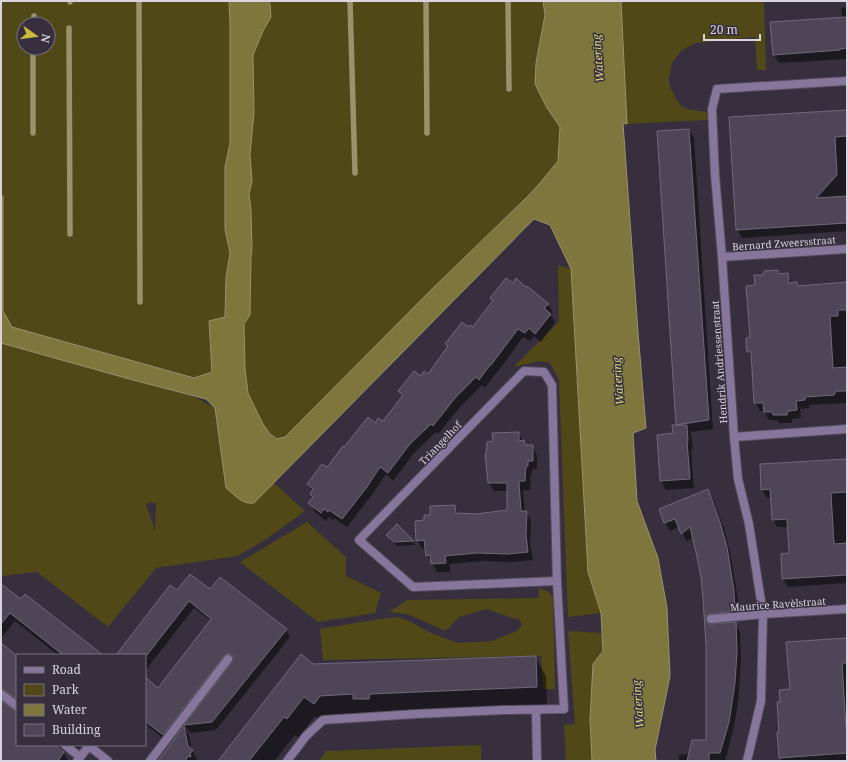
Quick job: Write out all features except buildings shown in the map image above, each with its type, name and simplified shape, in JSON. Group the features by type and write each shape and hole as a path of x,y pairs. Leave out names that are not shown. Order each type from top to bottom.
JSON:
{"street":[{"name":"Hendrik Andriessenstraat","path":"747,761 761,701 763,614 749,524 738,478 715,175 712,110 716,89 847,81"},
{"name":"Bernard Zweersstraat","path":"722,256 847,249"},
{"name":"Triangelhof","path":"287,761 306,736 323,720 416,714 564,709 557,581 552,385 544,372 524,371 359,540 413,587 557,581"},
{"path":"734,437 847,429"},
{"name":"Maurice Ravèlstraat","path":"711,619 847,609"},
{"path":"150,761 228,659"},
{"path":"1,694 16,705"},
{"path":"536,710 537,761"},
{"path":"66,746 79,759 89,746 108,761"}],"green space":[{"path":"1,1 229,1 230,143 225,167 225,229 230,253 226,278 225,317 209,321 212,372 195,378 12,327 3,311 3,196 1,196"},
{"path":"268,1 543,1 545,15 536,63 535,84 547,108 560,127 558,161 540,183 432,289 285,438 277,439 270,434 263,424 248,393 245,369 244,324 250,315 252,250 251,210 248,194 252,181 250,155 254,112 253,55 263,31 271,17 270,4"},
{"path":"621,1 764,1 766,70 757,70 755,37 696,43 682,50 672,63 669,78 670,87 682,107 707,112 707,120 627,124"},
{"path":"558,265 571,269 588,572 601,613 568,617 559,380 550,363 540,361 514,367 559,321"},
{"path":"1,343 195,397 215,408 226,488 254,503 274,483 305,511 265,540 237,556 156,568 108,627 37,572 1,576","holes":["156,503 155,531 146,504"]},
{"path":"307,522 346,557 346,576 381,593 375,613 318,622 240,562"},
{"path":"539,588 549,592 553,598 555,689 543,689 541,656 323,660 320,629 379,619 398,617 431,633 458,643 492,641 517,631 522,625 520,620 487,609 459,617 446,631 407,614 389,612 407,600 539,598"},
{"path":"568,631 602,633 603,651 593,664 590,719 592,761 566,761 564,725 575,724"},
{"path":"481,745 481,761 319,761 326,751"}],"water":[{"name":"Watering","path":"229,1 268,1 270,4 271,17 263,31 253,55 254,112 250,155 252,181 249,194 252,250 250,315 244,324 245,369 248,393 263,424 270,434 277,439 285,437 432,289 528,196 558,161 560,127 547,108 535,84 536,63 545,15 543,1 621,1 627,124 623,123 646,428 633,433 637,501 658,558 667,608 670,676 655,750 656,761 592,761 590,719 593,664 603,651 601,613 588,572 571,269 550,225 534,219 254,503 242,501 226,488 215,408 206,399 1,343 1,196 3,196 3,311 12,327 194,378 212,372 209,321 225,317 226,278 230,253 225,229 225,167 230,143"}],"waterway":[{"path":"139,1 140,302"},
{"path":"350,1 355,173"},
{"path":"426,1 427,133"},
{"path":"508,1 509,89"},
{"path":"69,28 70,234"},
{"path":"33,56 33,133"}]}
